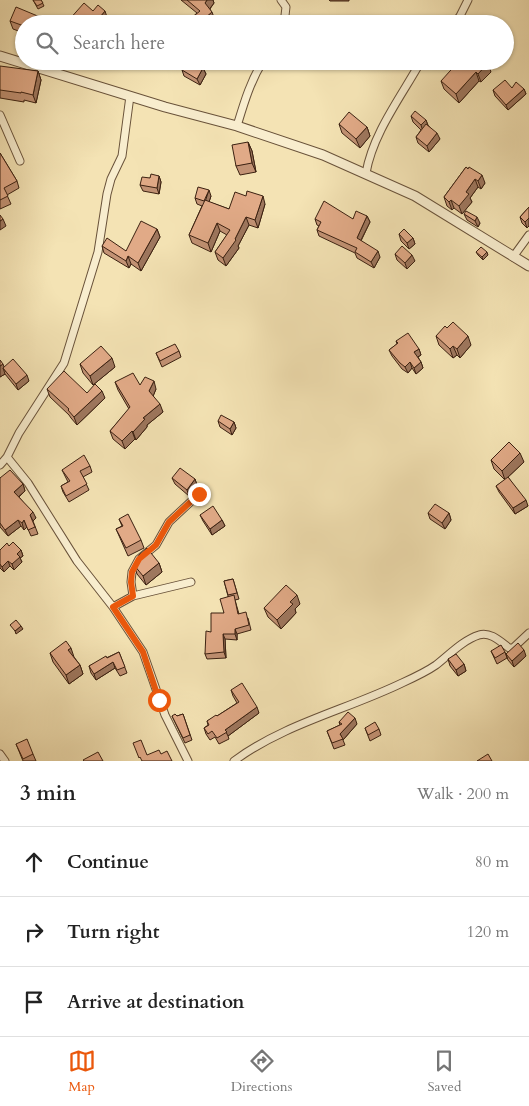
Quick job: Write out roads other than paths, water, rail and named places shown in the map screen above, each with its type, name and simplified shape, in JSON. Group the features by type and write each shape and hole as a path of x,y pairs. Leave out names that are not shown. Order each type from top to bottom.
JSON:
{"street":[{"path":"281,0 286,7 285,15"},
{"path":"459,15 468,0"},
{"path":"0,56 15,61"},
{"path":"46,70 237,126 366,173 415,196 529,266"},
{"path":"237,126 247,92 257,70"},
{"path":"366,173 369,156 377,137 416,70"},
{"path":"0,465 8,457 19,433 64,363 98,252 107,194 124,147 130,96"},
{"path":"0,115 20,161"},
{"path":"512,257 529,235"},
{"path":"8,457 28,483 77,562 113,607 143,652 165,715 188,761"},
{"path":"133,596 132,572 139,559 156,545 169,522 199,494"},
{"path":"113,607 133,596 191,582"},
{"path":"234,761 252,748 280,733 385,690 434,667 468,640 480,634 487,634 509,648 513,648 529,633"},
{"path":"0,754 5,761"}]}
